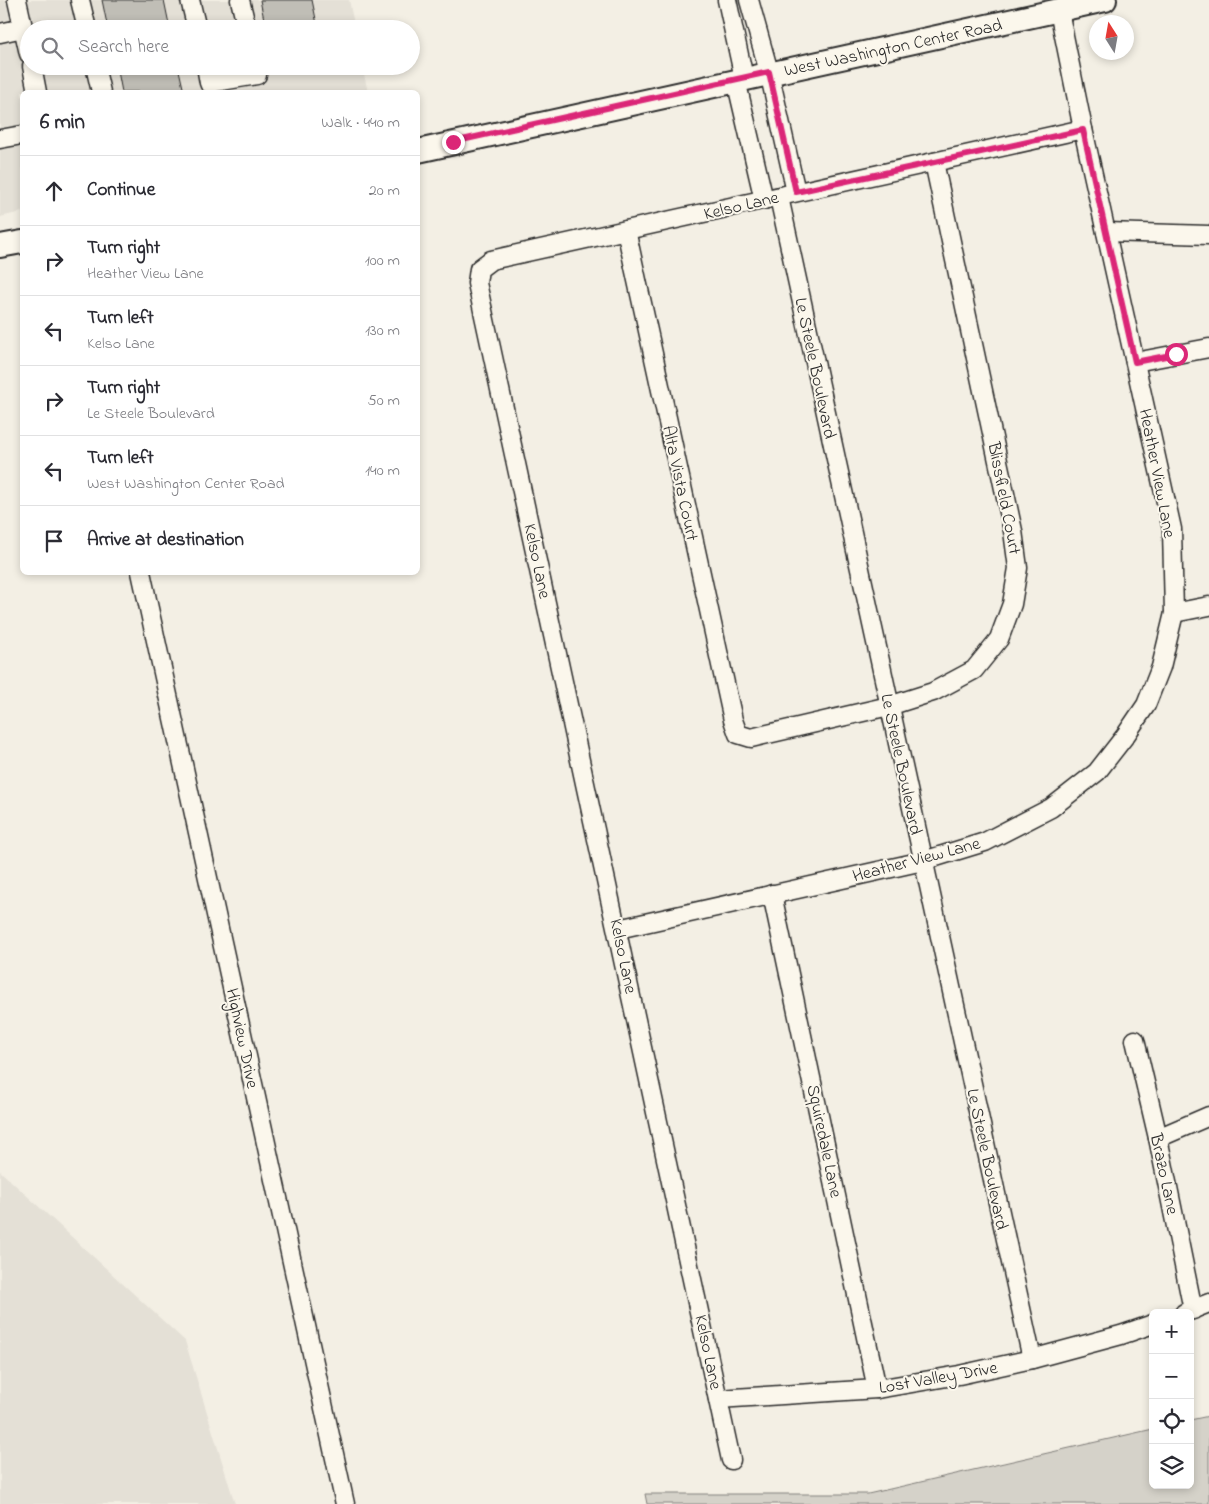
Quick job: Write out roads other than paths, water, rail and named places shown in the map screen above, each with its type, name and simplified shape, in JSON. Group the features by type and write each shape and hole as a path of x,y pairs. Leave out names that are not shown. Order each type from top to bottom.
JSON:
{"main road":[{"name":"West Washington Center Road","path":"420,151 769,72 792,70 1105,0"},
{"path":"0,246 20,242"}],"street":[{"path":"17,0 21,20"},
{"path":"80,0 85,20"},
{"path":"190,0 195,20"},
{"path":"240,0 245,20"},
{"name":"Le Steele Boulevard","path":"726,0 740,79 780,197 1032,1359"},
{"name":"Le Steele Boulevard","path":"749,0 769,72 780,197"},
{"name":"Heather View Lane","path":"618,929 923,861 985,842 1051,808 1096,772 1125,736 1146,705 1160,667 1174,613 1172,529 1083,130 1059,11"},
{"path":"0,33 20,29"},
{"path":"34,75 37,90"},
{"path":"97,75 101,90"},
{"path":"208,75 209,82 257,75"},
{"name":"Kelso Lane","path":"731,1460 618,929 477,283 479,269 491,260 1083,130"},
{"path":"0,138 20,135"},
{"name":"Blissfield Court","path":"738,734 751,738 890,706 933,692 974,670 999,639 1012,604 1018,568 1013,531 934,162"},
{"name":"Alta Vista Court","path":"626,230 733,720 738,734"},
{"path":"1106,232 1209,235"},
{"path":"1135,362 1209,348"},
{"name":"Highview Drive","path":"142,575 345,1504"},
{"path":"1174,613 1209,606"},
{"name":"Squiredale Lane","path":"772,894 877,1389"},
{"name":"Brazo Lane","path":"1135,1040 1158,1138 1188,1309"},
{"path":"1158,1138 1209,1116"},
{"path":"1193,1309 1209,1303"},
{"name":"Lost Valley Drive","path":"718,1398 877,1389 959,1375 1032,1359 1121,1335 1149,1325"}]}
